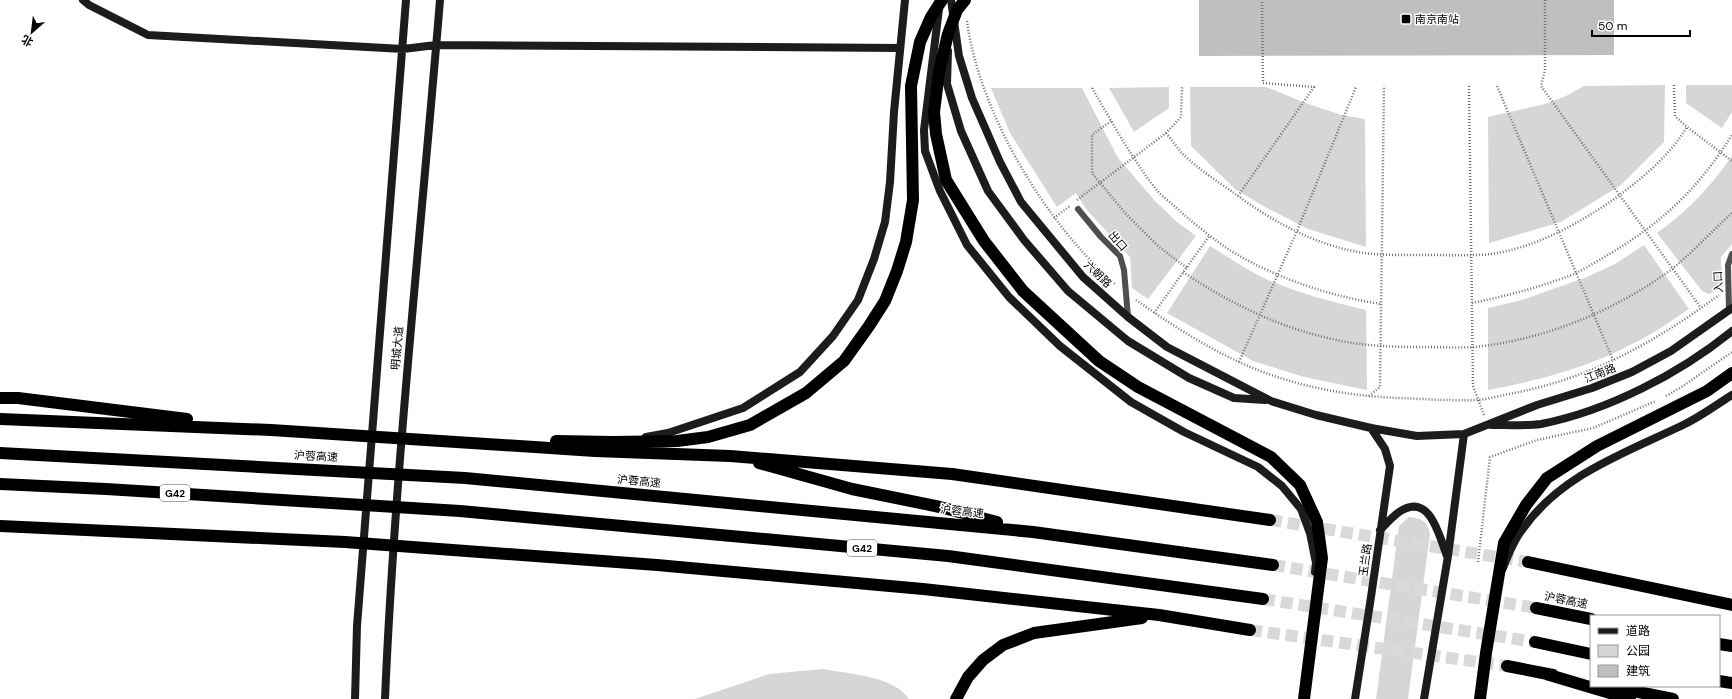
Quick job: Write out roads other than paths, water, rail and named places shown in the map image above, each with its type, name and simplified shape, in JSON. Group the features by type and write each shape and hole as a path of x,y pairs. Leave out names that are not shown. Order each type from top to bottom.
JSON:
{"highway":[{"path":"471,442 676,441 708,437 750,425 806,393 844,361 885,301 897,271 906,242 912,200 911,86 920,42 931,17 941,0"},
{"path":"965,0 957,10 948,34 939,72 934,112 936,134 946,180 984,241 1023,291 1099,361 1138,387 1270,457 1300,485 1317,522 1322,558 1304,699"},
{"path":"1480,699 1496,587 1504,544 1526,505 1547,478 1597,446 1707,391 1732,373"},
{"path":"0,398 18,398 271,430"},
{"path":"0,419 271,430 595,451 730,456 952,474 1270,520"},
{"name":"沪蓉高速","path":"0,453 465,478 1033,532 1273,564"},
{"path":"730,456 852,489 940,507 1033,532"},
{"name":"G42","path":"0,484 106,489 460,511 948,556 1263,599"},
{"path":"0,526 346,542 657,565 907,588 1159,615 1250,630"},
{"path":"1528,562 1732,605"},
{"name":"沪蓉高速","path":"1536,608 1590,619"},
{"path":"956,699 968,677 983,660 1003,645 1034,633 1159,615"},
{"path":"1535,642 1590,654"},
{"path":"1720,644 1732,646"},
{"path":"1507,666 1590,683"},
{"path":"1546,674 1630,699"},
{"path":"1720,681 1732,684"},
{"path":"1612,687 1673,699"}],"street":[{"path":"83,0 89,5 148,35 403,49 436,45 900,48"},
{"name":"明城大道","path":"355,699 357,626 406,0"},
{"name":"明城大道","path":"385,699 389,595 409,340 440,0"},
{"path":"613,442 668,433 743,408 800,372 833,336 858,300 874,259 885,222 890,182 894,112 905,0"},
{"path":"941,0 924,130 925,151 940,191 967,245 1009,297 1060,346 1131,402 1184,432 1258,467 1282,486 1301,509 1310,533 1316,563 1314,619"},
{"name":"六朝路","path":"951,0 959,56 972,98 1000,162 1020,202 1083,277 1128,317 1167,347 1271,401 1316,415 1371,428 1417,436 1464,434"},
{"path":"948,34 947,84 960,131 988,191 1024,240 1068,291 1128,341 1188,378 1234,398 1271,401"},
{"name":"江南路","path":"1464,434 1536,405 1592,388 1632,372 1671,351 1731,309"},
{"path":"1488,425 1540,424 1609,404 1638,391 1675,370 1732,331"},
{"path":"1496,587 1504,566 1521,531 1543,505 1562,488 1604,462 1644,442 1684,425 1732,395"},
{"name":"玉兰路","path":"1355,699 1390,466 1385,449 1371,428"},
{"path":"1424,699 1448,556 1464,434"},
{"path":"1380,530 1399,512 1412,507 1424,510 1433,518 1448,556"}],"lane":[{"name":"出口","path":"1078,209 1101,237 1120,256 1127,294 1128,317"},
{"name":"入口","path":"1731,309 1728,265 1732,254"}],"tunnel":[{"path":"1270,520 1528,562"},
{"path":"1273,565 1536,608"},
{"path":"1263,599 1535,642"},
{"path":"1250,630 1507,666"}],"place":[{"name":"南京南站","path":"1406,19"}]}
